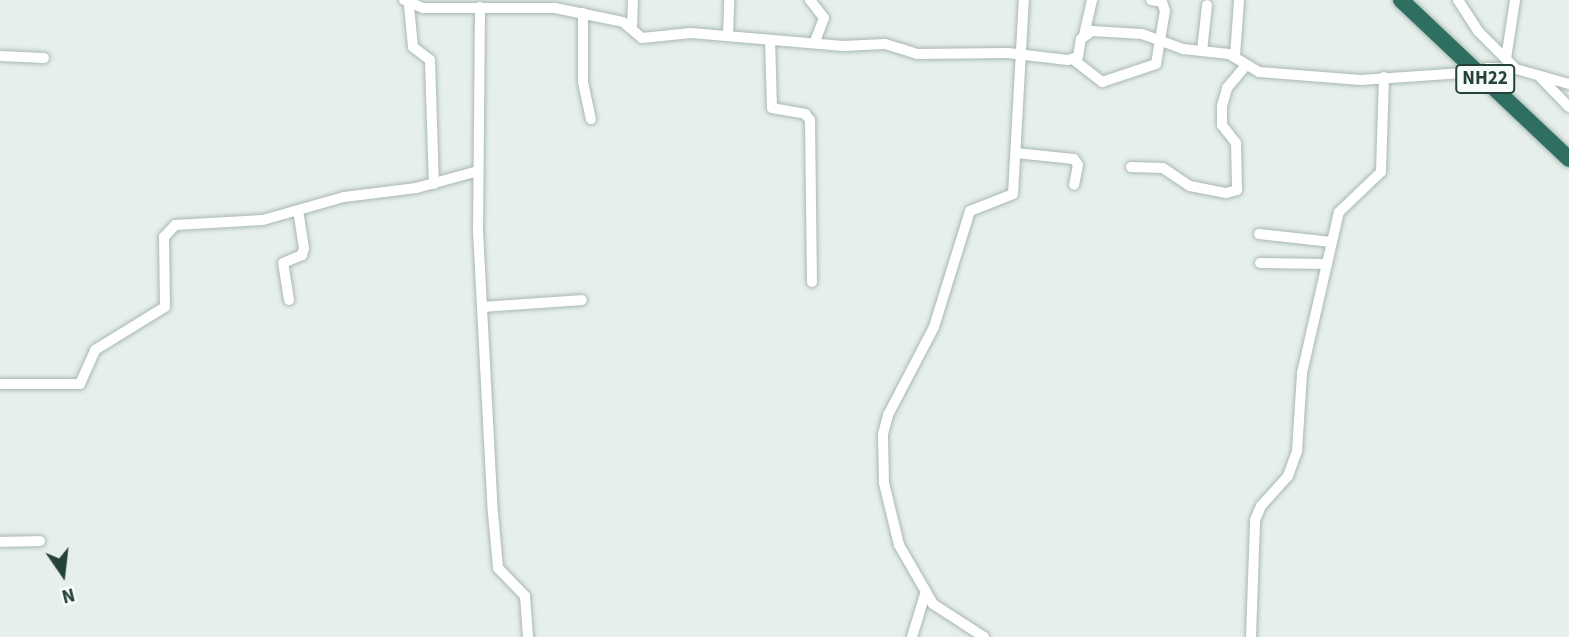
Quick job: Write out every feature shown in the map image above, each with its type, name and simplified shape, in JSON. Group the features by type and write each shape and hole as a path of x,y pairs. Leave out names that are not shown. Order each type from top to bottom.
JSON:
{"highway":[{"name":"NH22","path":"1401,0 1569,145"},
{"name":"NH22","path":"1416,0 1569,159"}],"street":[{"path":"632,27 633,0"},
{"path":"727,36 729,0"},
{"path":"810,0 824,18 815,41"},
{"path":"984,637 937,608 899,545 891,521 882,463 885,423 934,327 968,216 975,206 1013,194 1024,0"},
{"path":"1074,60 1084,35 1092,0"},
{"path":"434,184 430,60 413,47 407,3 480,7 533,6 583,13 632,27 642,38 683,33 770,40 885,44 917,54 1021,54 1074,60 1107,82 1156,64 1163,41 1165,7 1151,0"},
{"path":"1235,56 1239,0"},
{"path":"1458,0 1478,30 1516,68"},
{"path":"1506,59 1515,0"},
{"path":"1202,51 1207,5"},
{"path":"480,7 478,171 497,560 500,574 525,596 528,637"},
{"path":"583,13 583,82 591,119"},
{"path":"1084,35 1092,31 1142,34 1202,51 1235,56 1258,72 1342,79 1516,68 1569,84"},
{"path":"770,40 767,68 772,108 805,114 810,120 812,282"},
{"path":"0,56 44,58"},
{"path":"1131,167 1163,167 1190,186 1226,193 1237,190 1236,143 1223,125 1222,106 1227,88 1246,65"},
{"path":"1539,76 1569,107"},
{"path":"1251,637 1255,520 1261,506 1288,477 1297,451 1302,373 1339,212 1381,172 1384,77"},
{"path":"1016,153 1074,159 1078,169 1074,185"},
{"path":"0,384 80,384 95,350 165,307 163,245 172,227 245,223 344,197 434,184 478,171"},
{"path":"289,300 283,263 302,255 304,248 298,210"},
{"path":"1259,234 1332,242"},
{"path":"1260,263 1327,264"},
{"path":"483,307 582,300"},
{"path":"0,542 40,541"},
{"path":"912,637 926,591"}]}
